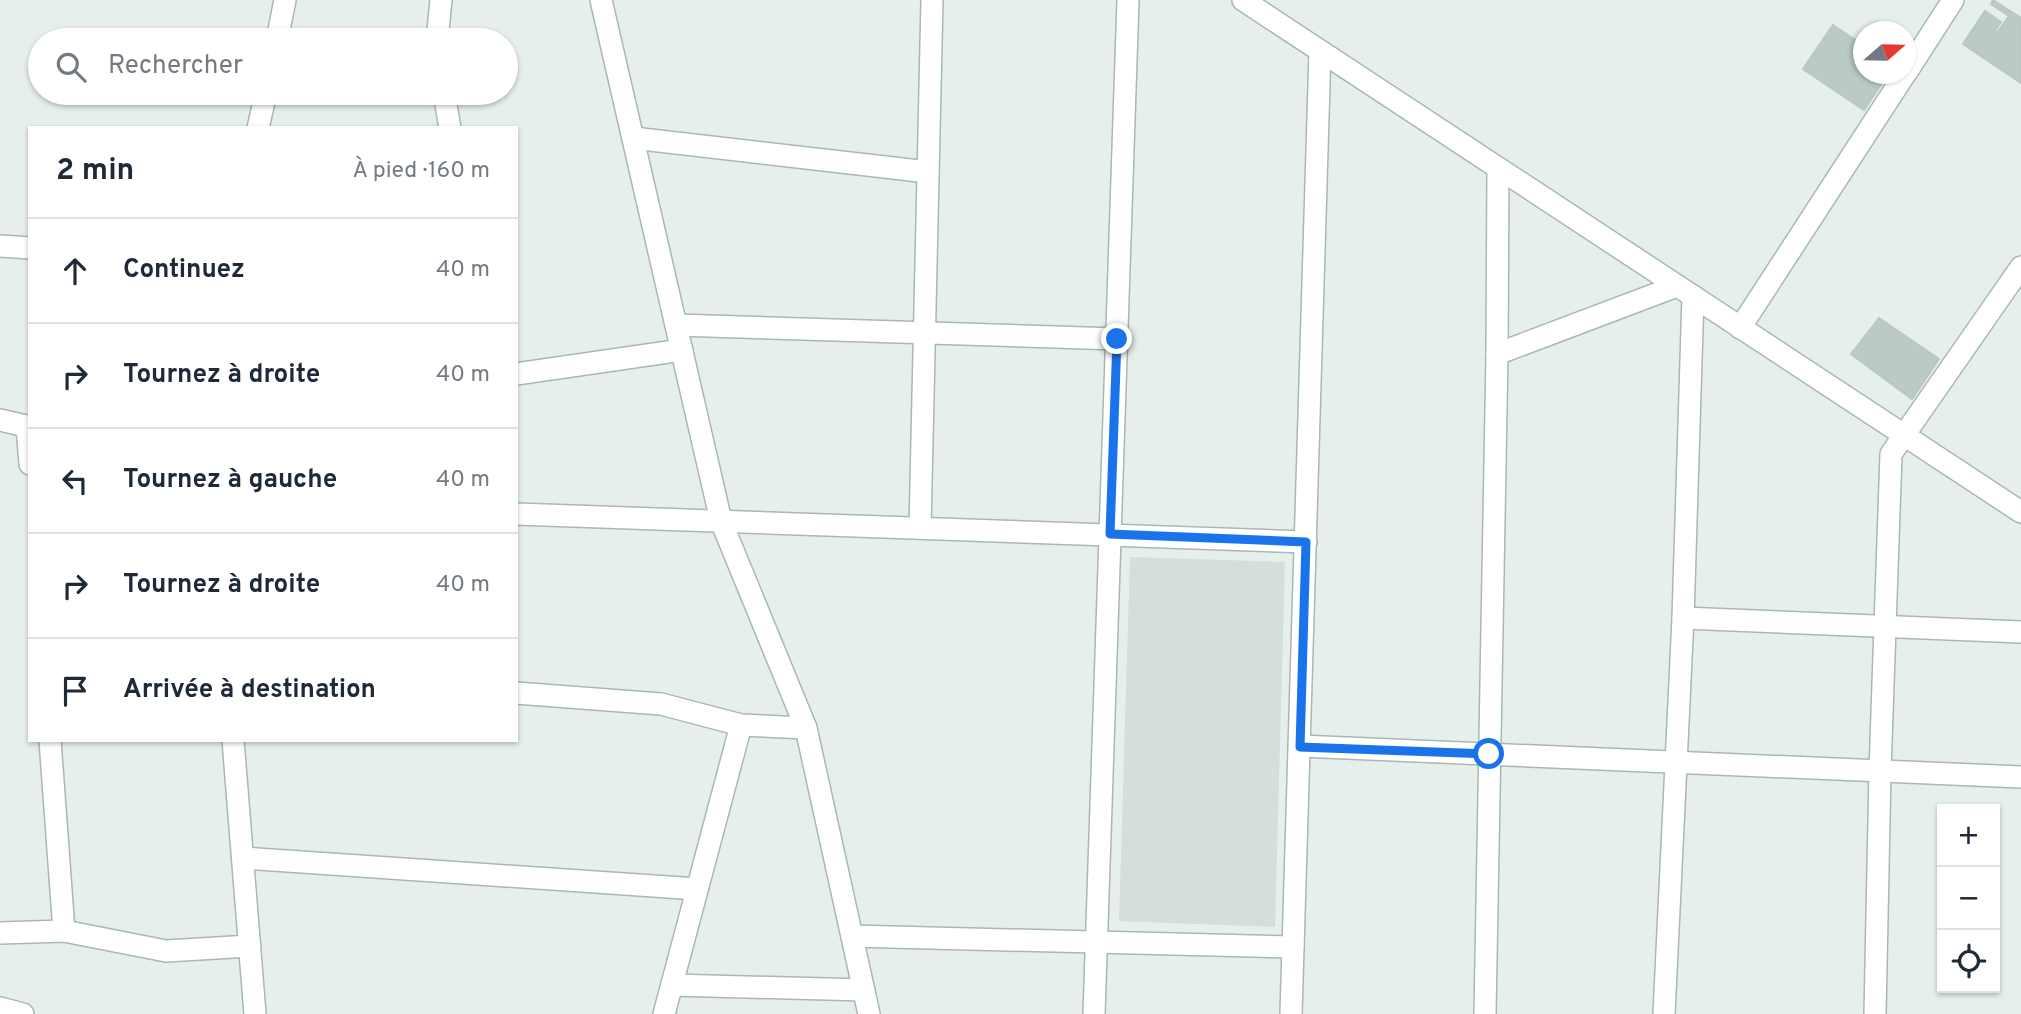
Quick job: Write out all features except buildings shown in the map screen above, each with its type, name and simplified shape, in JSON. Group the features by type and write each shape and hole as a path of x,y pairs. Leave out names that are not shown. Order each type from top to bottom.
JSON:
{"street":[{"path":"279,28 285,0"},
{"path":"438,28 441,0"},
{"path":"600,0 721,521 806,728 869,1014"},
{"path":"920,528 932,0"},
{"path":"1094,1014 1128,0"},
{"path":"1916,56 1953,0"},
{"path":"1256,4 1320,51 2021,513"},
{"path":"1291,1014 1320,51"},
{"path":"1740,328 1898,84"},
{"path":"258,126 263,105"},
{"path":"446,105 450,126"},
{"path":"633,138 929,173"},
{"path":"1485,1014 1498,168"},
{"path":"0,246 28,248"},
{"path":"1875,1014 1891,454 2021,267"},
{"path":"1497,354 1685,291"},
{"path":"1664,1014 1683,618 1685,291"},
{"path":"676,325 1117,339"},
{"path":"518,374 682,350"},
{"path":"0,420 28,427"},
{"path":"518,514 1306,542"},
{"path":"1683,618 2021,632"},
{"path":"518,693 660,704 741,725 806,728"},
{"path":"664,1014 741,725"},
{"path":"50,742 64,931"},
{"path":"233,742 255,1014"},
{"path":"1300,747 2021,777"},
{"path":"243,858 697,890"},
{"path":"0,933 64,931 166,951 250,946"},
{"path":"852,936 1293,947"},
{"path":"672,985 864,990"},
{"path":"0,1008 23,1014"}],"shaded area":[{"path":"1130,557 1285,562 1275,927 1119,921"}],"route":[{"path":"1117,339 1110,534 1306,542 1300,747 1489,754"}]}
